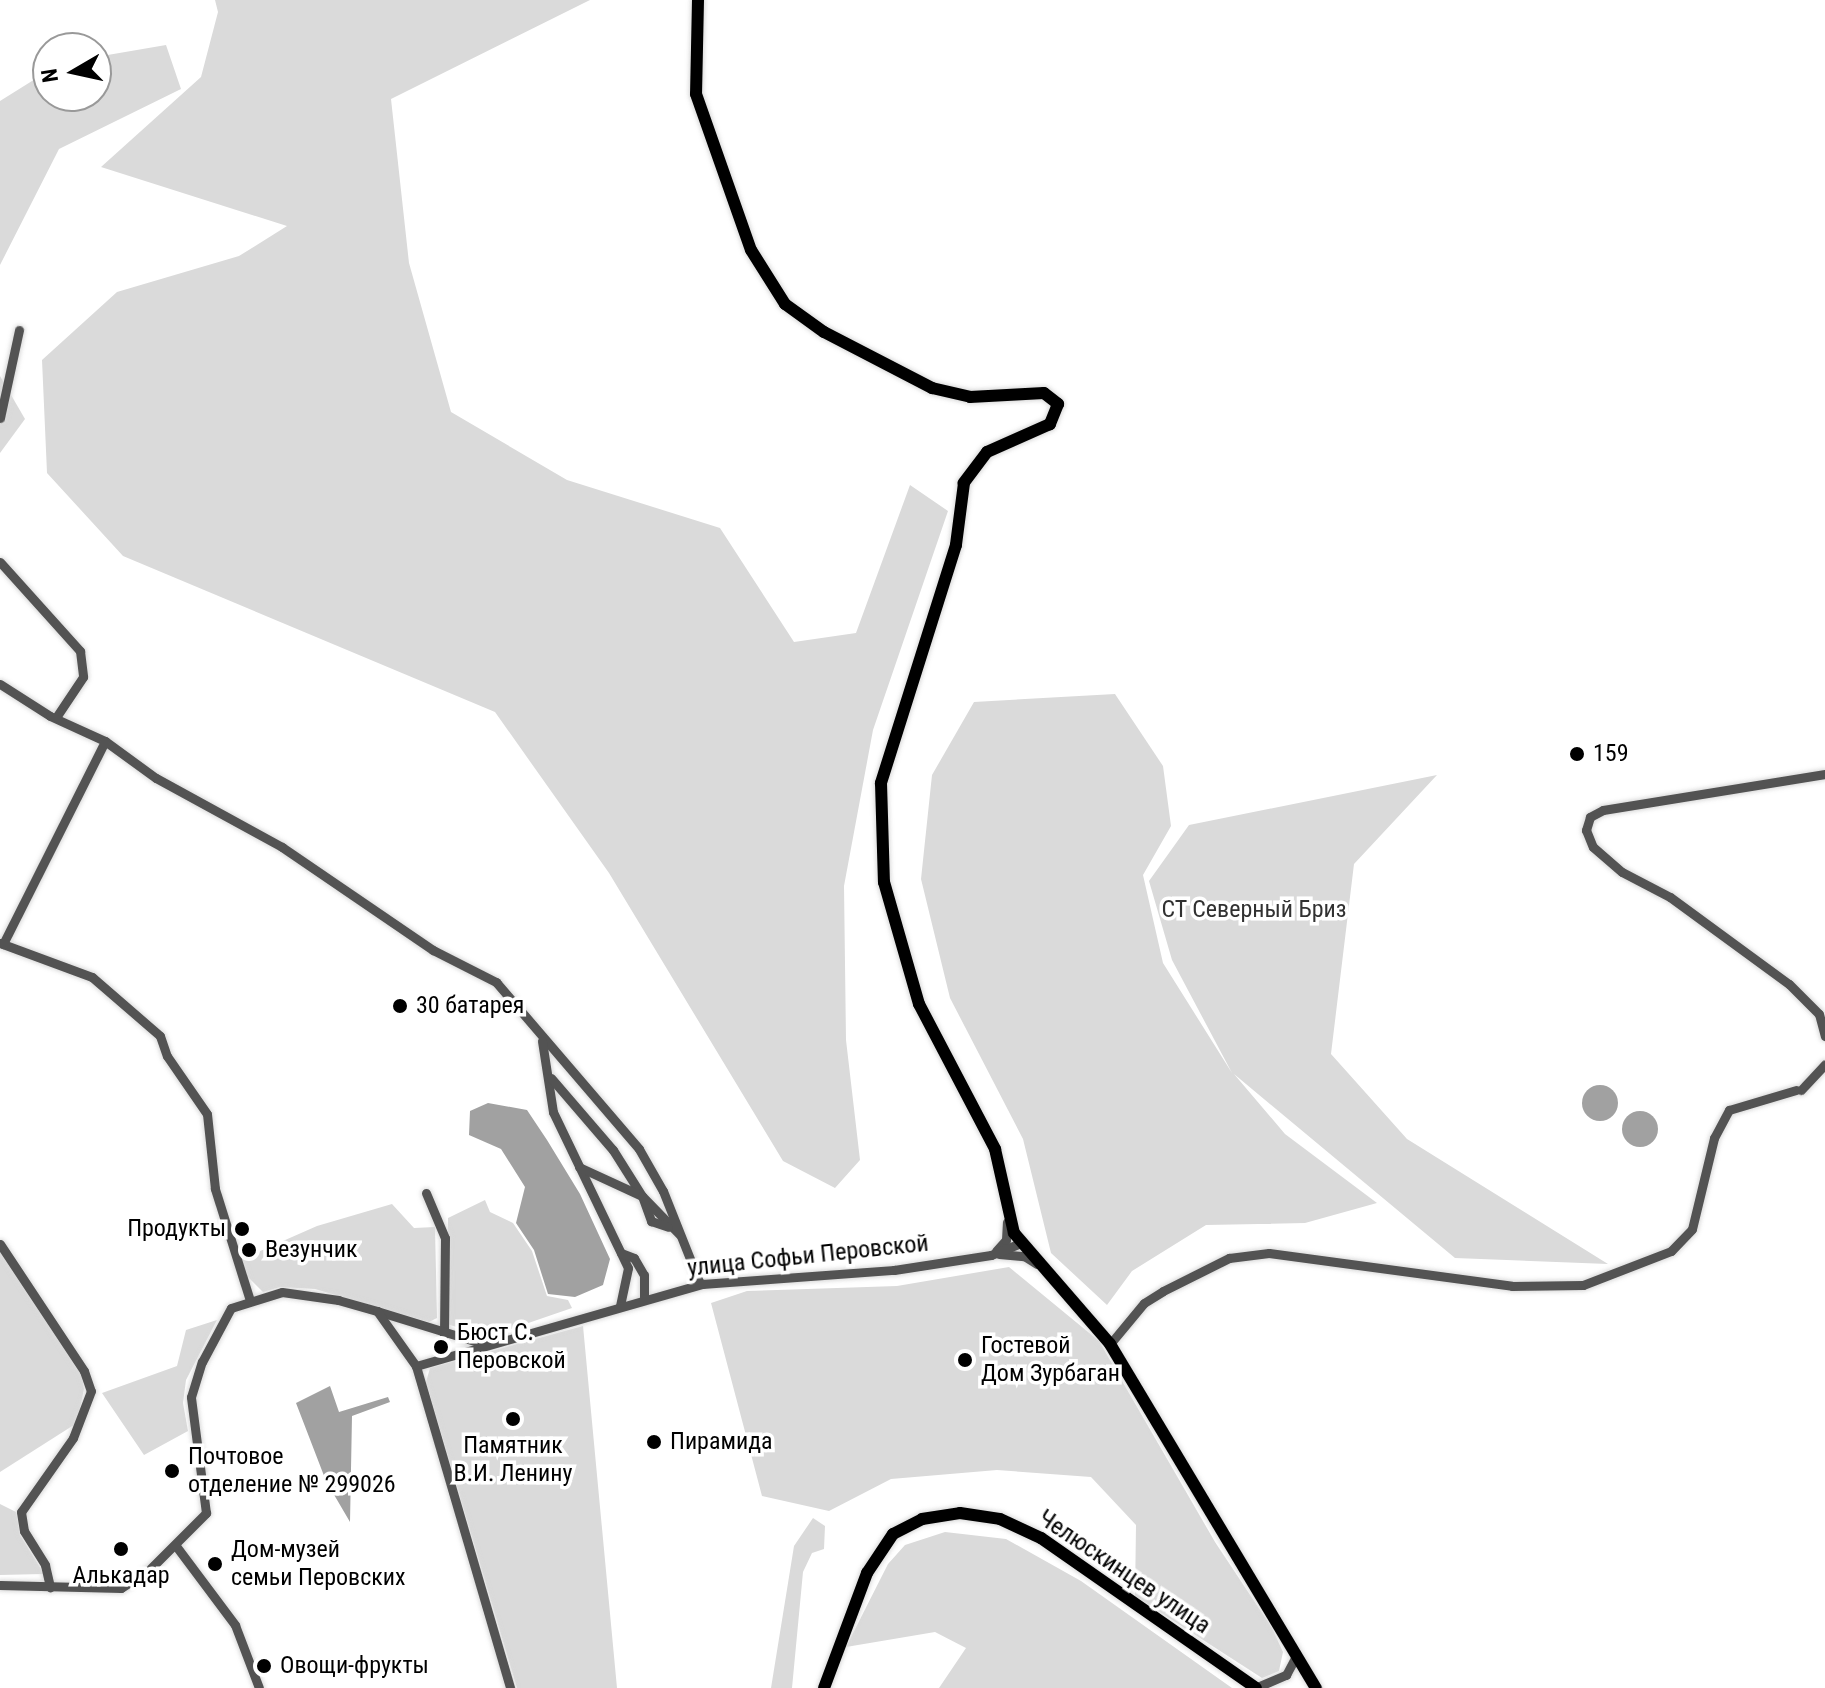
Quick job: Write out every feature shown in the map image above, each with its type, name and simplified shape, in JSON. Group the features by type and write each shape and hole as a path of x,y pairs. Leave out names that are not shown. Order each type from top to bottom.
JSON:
{"main road":[{"path":"698,0 696,94 751,250 785,304 824,332 940,391 970,397 1044,393 1058,404 1050,424 987,452 964,483 956,545 886,762 879,811 884,882 906,970 933,1034 995,1149 1005,1199 1021,1243 1110,1344 1316,1688"},
{"name":"Челюскинцев улица","path":"824,1688 867,1573 893,1534 922,1519 960,1513 1000,1519 1041,1538 1255,1688"}],"street":[{"path":"0,418 19,330"},
{"path":"0,562 80,651 83,677 57,716"},
{"path":"0,684 50,716 105,741 156,778 282,847 433,950 496,982 639,1149 700,1284"},
{"path":"105,741 1,944 92,977 160,1036 167,1056 207,1114 215,1189 250,1301"},
{"path":"1825,774 1610,809 1590,817 1586,830 1593,847 1622,872 1659,890 1789,984 1819,1014 1825,1036"},
{"path":"541,1038 551,1078 553,1112 628,1268 620,1305"},
{"path":"1110,1344 1144,1303 1229,1258 1269,1253 1512,1286 1592,1281 1671,1251 1692,1229 1714,1138 1729,1110 1798,1090 1825,1064"},
{"path":"551,1078 613,1150 642,1196 651,1221 680,1235"},
{"path":"579,1167 642,1196"},
{"path":"426,1193 445,1238 444,1335"},
{"path":"991,1255 1006,1240 1005,1199"},
{"name":"улица Софьи Перовской","path":"416,1366 644,1297 700,1284 894,1270 991,1255 1021,1243"},
{"path":"0,1244 84,1371 91,1391 73,1438 21,1512 24,1531 45,1565 50,1587"},
{"path":"621,1253 634,1258 644,1275 644,1297"},
{"path":"991,1255 1024,1256 1038,1265"},
{"path":"0,1585 121,1588 176,1546 206,1513 192,1419 194,1383 231,1308 282,1292 377,1311 444,1335 492,1344"},
{"path":"377,1311 416,1366 506,1686"},
{"path":"176,1546 235,1625 259,1688"},
{"path":"1255,1688 1286,1675 1296,1656"}],"green space":[{"path":"215,0 590,0 391,99 409,263 451,412 567,480 720,528 794,642 856,633 910,485 948,511 873,730 844,886 846,1040 860,1160 835,1188 783,1161 609,873 495,712 123,556 47,473 42,360 117,292 239,256 287,226 101,167 201,77 218,12"},
{"path":"166,45 181,89 59,149 0,265 0,101 32,81 32,112 112,112 112,54"},
{"path":"0,376 25,419 0,453"},
{"name":"СТ Северный Бриз","path":"1115,694 1163,766 1171,826 1143,875 1163,963 1232,1073 1172,960 1149,881 1189,825 1437,775 1354,864 1331,1054 1407,1139 1608,1264 1455,1258 1234,1074 1285,1134 1377,1203 1305,1223 1206,1225 1132,1271 1107,1305 1051,1253 1023,1139 950,998 921,879 932,775 974,702"},
{"path":"485,1200 490,1212 513,1223 532,1251 547,1296 568,1300 572,1308 488,1337 447,1324 448,1218"},
{"path":"392,1204 414,1228 435,1227 437,1318 429,1322 315,1289 280,1287 263,1292 247,1276 242,1259 317,1226"},
{"path":"0,1250 81,1370 84,1389 77,1423 0,1472"},
{"path":"1009,1267 1099,1341 1215,1542 1272,1628 1283,1652 1279,1671 1262,1678 1135,1596 1136,1525 1091,1477 997,1470 891,1479 829,1511 762,1496 711,1303 747,1291 897,1286"},
{"path":"217,1320 186,1380 183,1403 188,1431 144,1455 102,1393 177,1366 186,1330"},
{"path":"583,1326 617,1688 517,1688 426,1382 430,1368"},
{"path":"0,1504 16,1512 20,1535 44,1574 0,1575"},
{"path":"813,1518 825,1526 824,1549 812,1553 803,1572 792,1688 771,1688 794,1546"},
{"path":"945,1532 1006,1539 1081,1581 1232,1688 939,1688 966,1648 935,1632 846,1647 888,1564 905,1545"}],"shaded area":[{"path":"1600,1085 1612,1091 1618,1103 1612,1115 1600,1121 1588,1115 1582,1103 1588,1091"},
{"path":"488,1103 527,1110 547,1140 580,1194 610,1259 603,1285 575,1297 548,1294 534,1250 516,1223 525,1187 501,1149 469,1135 470,1111"},
{"path":"1640,1111 1653,1116 1658,1129 1653,1142 1640,1147 1627,1142 1622,1129 1627,1116"},
{"path":"330,1386 339,1412 388,1397 390,1402 352,1416 350,1522 326,1481 296,1403"}],"place":[{"name":"159","path":"1577,754"},
{"name":"30 батарея","path":"400,1006"},
{"name":"Продукты","path":"242,1229"},
{"name":"Везунчик","path":"249,1250"},
{"name":"Бюст С. Перовской","path":"441,1347"},
{"name":"Гостевой Дом Зурбаган","path":"965,1360"},
{"name":"Памятник В.И. Ленину","path":"513,1419"},
{"name":"Пирамида","path":"654,1442"},
{"name":"Почтовое отделение № 299026","path":"172,1471"},
{"name":"Алькадар","path":"121,1549"},
{"name":"Дом-музей семьи Перовских","path":"215,1564"},
{"name":"Овощи-фрукты","path":"264,1666"}]}
